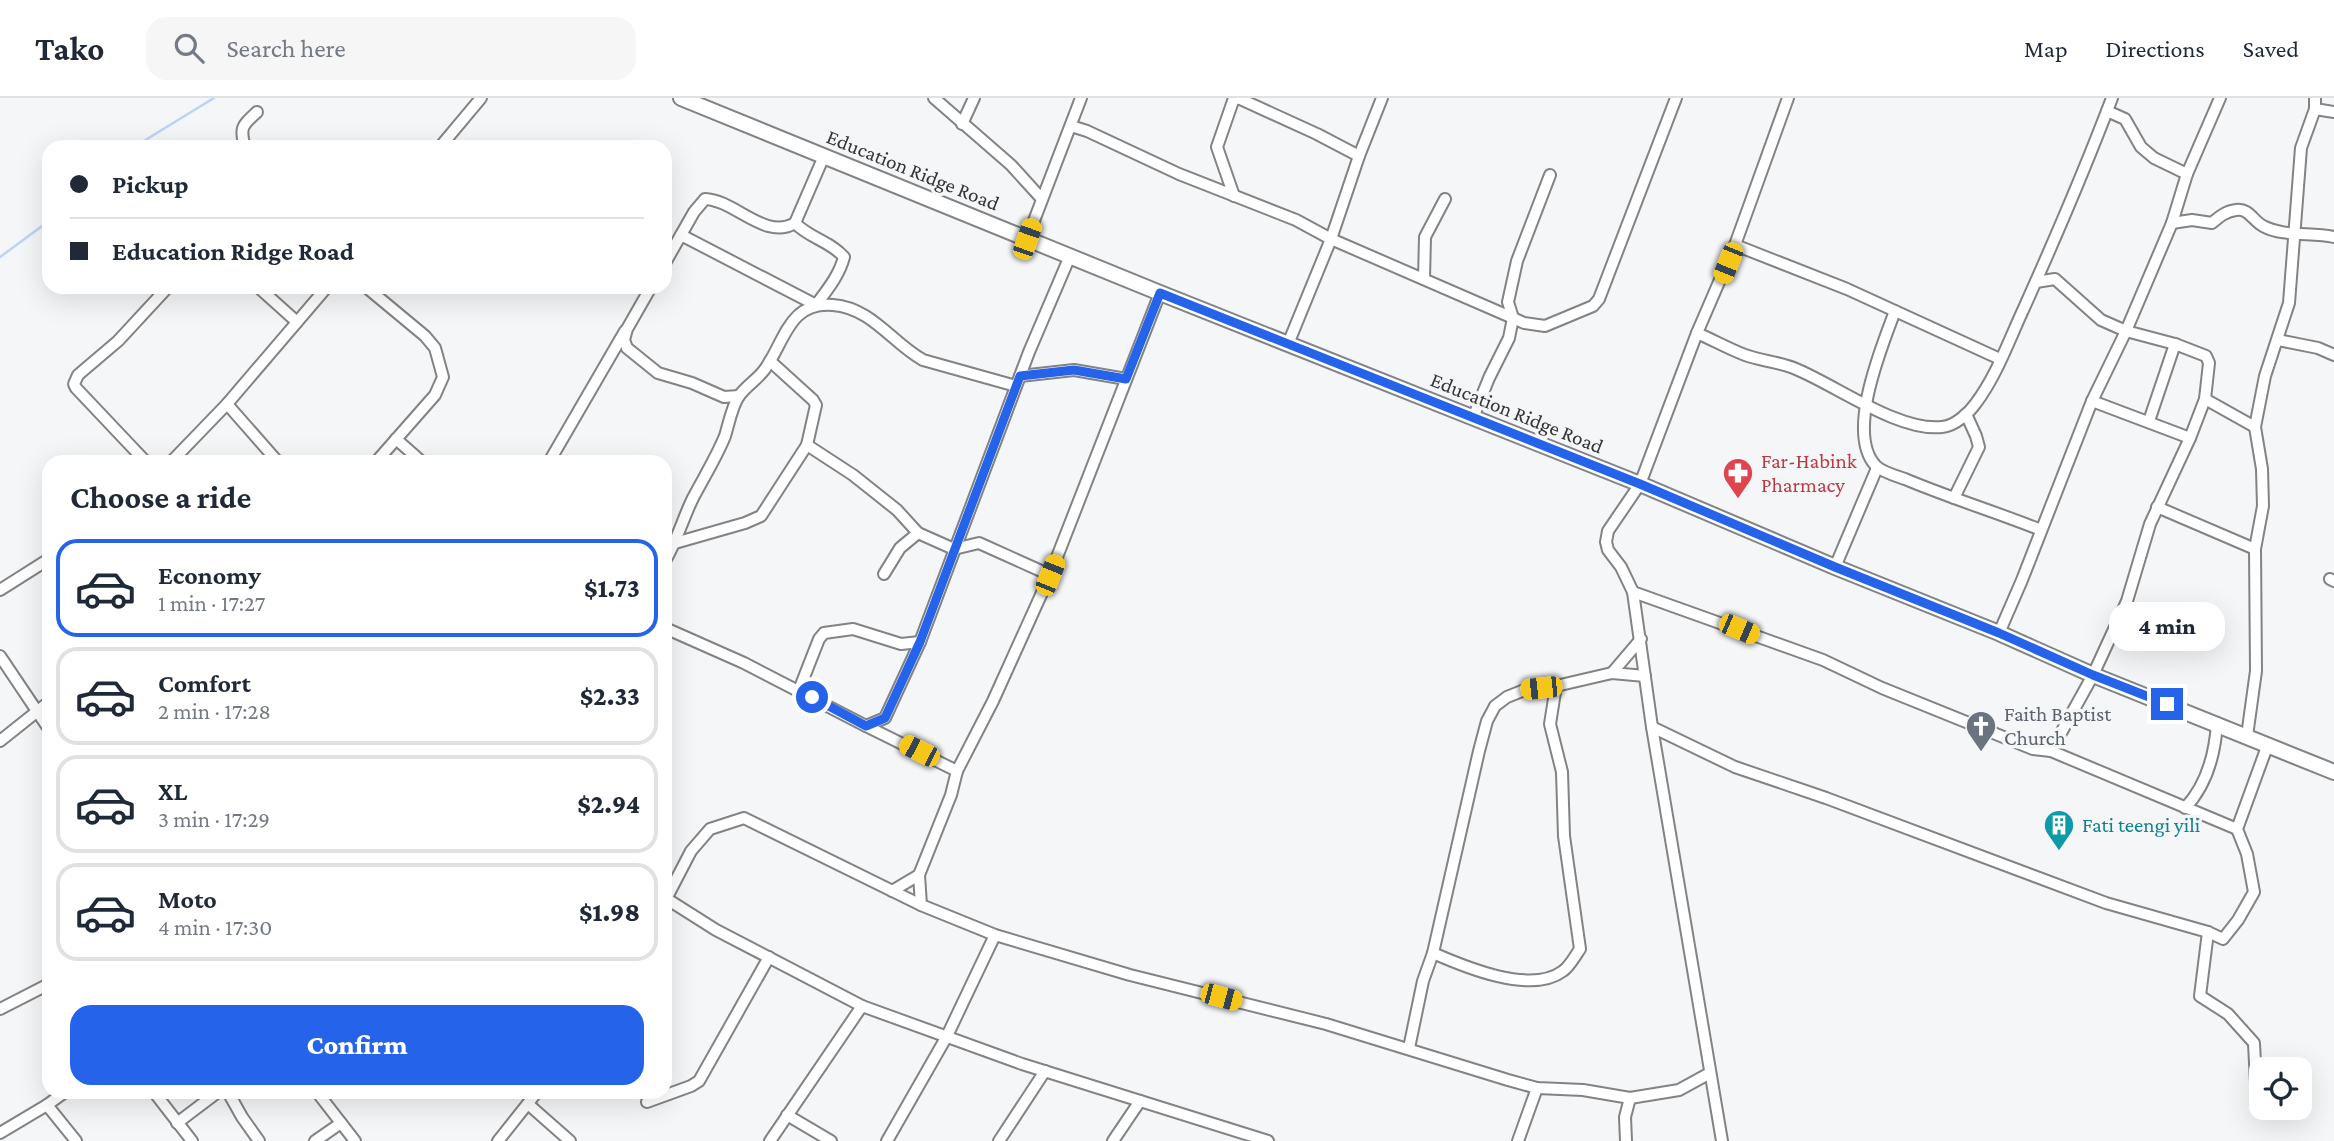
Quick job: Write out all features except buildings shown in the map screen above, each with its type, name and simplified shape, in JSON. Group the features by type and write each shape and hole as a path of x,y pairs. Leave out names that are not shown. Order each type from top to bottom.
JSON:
{"main road":[{"name":"Education Ridge Road","path":"686,99 1160,293 1640,484 1999,633 2093,675 2334,772"}],"street":[{"path":"446,140 481,98"},
{"path":"934,98 1011,165 1041,198"},
{"path":"962,124 974,98"},
{"path":"1027,239 1081,98"},
{"path":"1234,196 1217,147 1233,101 1237,98 1359,156"},
{"path":"1287,344 1331,239 1382,98"},
{"path":"1071,126 1179,174 1296,220 1331,239 1524,323 1545,326 1593,306 1600,299 1676,98"},
{"path":"1722,1141 1652,727 1633,592 1606,542 1608,530 1640,484 1697,333 1735,245 1788,98"},
{"path":"1697,333 1744,355 1783,363 1822,380 1867,406 1927,427 1946,427 1966,414 1977,402 2000,359 2047,258 2112,98"},
{"path":"1999,633 2092,401 2126,331 2172,223 2188,174 2220,98"},
{"path":"2246,736 2256,671 2255,549 2263,506 2262,469 2255,427 2265,376 2289,303 2301,148 2315,104 2334,112"},
{"path":"2107,111 2125,119 2141,147 2154,158 2188,174"},
{"path":"243,140 243,124 257,112"},
{"path":"672,251 694,212 705,199 725,204 755,221 773,226 786,228 795,223 824,156"},
{"path":"1473,418 1509,338 1513,318 1508,302 1517,261 1550,175"},
{"path":"1424,279 1425,237 1445,199"},
{"path":"2172,223 2192,220 2212,223 2223,214 2238,209 2250,214 2263,226 2295,234 2317,233 2334,237"},
{"path":"795,223 804,232 836,248 844,257 841,268 816,305"},
{"path":"681,235 816,305"},
{"path":"1735,245 1847,289 2000,359"},
{"path":"866,726 885,718 920,642 1018,381 1070,256"},
{"path":"2047,258 2055,279 2101,320 2126,331 2175,344 2206,356 2209,363 2205,399 2190,438 2157,507 2127,601 2093,675 2051,751"},
{"path":"2036,282 2055,279"},
{"path":"920,905 919,875 951,795 957,771 993,701 1050,575 1160,293"},
{"path":"139,455 74,384 78,375 118,341 162,294"},
{"path":"266,294 297,322"},
{"path":"179,455 227,404 321,294"},
{"path":"374,294 425,336 435,348 443,377 435,395 382,455"},
{"path":"553,455 647,294"},
{"path":"672,549 692,499 721,445 739,396 771,361 800,313 816,305 836,305 859,312 883,328 914,356 923,360 1018,381 1074,370 1126,379"},
{"path":"1895,311 1869,384 1864,435 1866,449 1877,468 2041,530"},
{"path":"627,328 624,340 627,348 658,373 692,383 724,397 739,396"},
{"path":"2278,340 2318,348 2334,355"},
{"path":"2148,421 2175,344"},
{"path":"675,544 761,516 807,445 816,405 814,400 771,361"},
{"path":"2205,399 2255,427"},
{"path":"2092,401 2190,438"},
{"path":"227,404 272,455"},
{"path":"1954,498 1979,447 1966,414"},
{"path":"396,439 414,455"},
{"path":"807,445 853,475 897,510 918,533 954,549 979,543 1050,575"},
{"path":"1835,567 1877,468"},
{"path":"2157,507 2255,549"},
{"path":"884,574 900,548 918,533"},
{"path":"0,590 42,563"},
{"path":"1633,592 1823,660 1882,688 2033,749 2051,751 2238,828"},
{"path":"799,690 819,639 824,633 853,629 901,644 920,642"},
{"path":"672,631 744,663 957,771"},
{"path":"1612,673 1641,639"},
{"path":"0,656 42,720"},
{"path":"1409,1048 1487,721 1495,706 1507,696 1527,689 1556,686 1612,673 1645,676"},
{"path":"1433,953 1481,972 1521,981 1548,977 1563,971 1580,949 1564,836 1562,772 1550,724 1556,686"},
{"path":"0,741 42,707"},
{"path":"2185,808 2199,790 2216,747 2217,723"},
{"path":"1652,727 1735,766 2106,903 2208,932 2222,939 2238,920 2255,892 2238,828 2268,744"},
{"path":"672,888 691,851 710,829 744,818 920,905 995,935 1129,975 1326,1024 1537,1088 1583,1090 1630,1098 1679,1090 1710,1073"},
{"path":"892,891 919,875"},
{"path":"672,904 716,930 862,1006 1045,1071 1268,1141"},
{"path":"2208,932 2200,996 2228,1014 2254,1043 2255,1057"},
{"path":"887,1141 947,1037 995,935"},
{"path":"672,1093 699,1081 769,957"},
{"path":"0,1009 42,988"},
{"path":"770,1141 862,1006"},
{"path":"999,1141 1045,1071"},
{"path":"1518,1141 1537,1088"},
{"path":"1626,1141 1625,1117 1630,1098"},
{"path":"0,1133 55,1099"},
{"path":"159,1099 191,1141"},
{"path":"177,1123 209,1099"},
{"path":"232,1099 259,1141"},
{"path":"322,1099 355,1141"},
{"path":"498,1141 532,1099"},
{"path":"646,1102 654,1099"},
{"path":"1113,1141 1140,1101"},
{"path":"528,1104 570,1141"},
{"path":"47,1105 76,1141"},
{"path":"787,1115 831,1141"},
{"path":"315,1141 341,1123"},
{"path":"1228,1141 1234,1129"}],"waterway":[{"path":"145,140 214,98"},
{"path":"0,257 42,226"}],"place":[{"name":"Far-Habink Pharmacy","path":"1738,500"},
{"name":"Faith Baptist Church","path":"1981,753"},
{"name":"Fati teengi yili","path":"2059,852"}],"route":[{"path":"812,697 866,726 885,718 920,642 1020,376 1074,370 1126,379 1160,293 1640,484 2167,704"}]}
